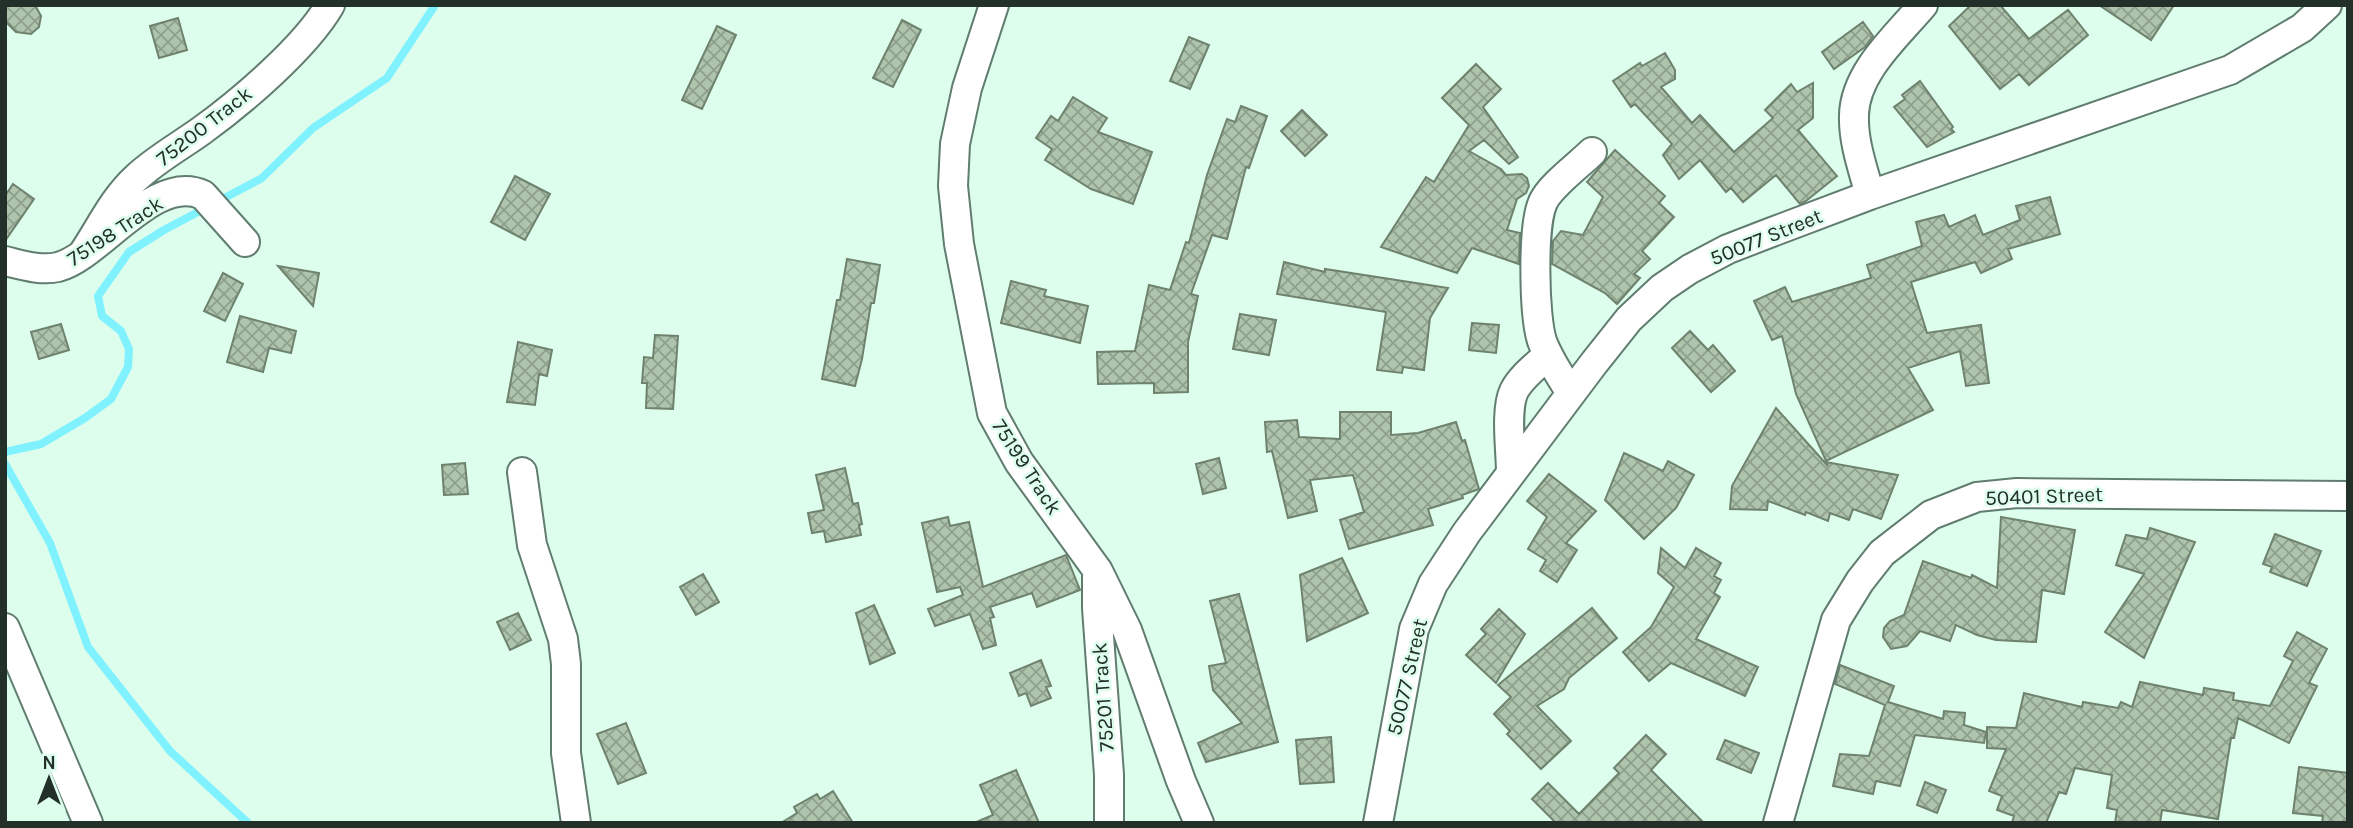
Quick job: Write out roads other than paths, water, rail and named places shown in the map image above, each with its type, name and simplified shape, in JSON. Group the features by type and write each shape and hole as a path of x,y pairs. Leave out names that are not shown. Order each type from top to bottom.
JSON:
{"street":[{"name":"75200 Track","path":"84,252 121,194 136,178 217,120 284,60 322,20 330,5"},
{"name":"75199 Track","path":"994,5 967,88 955,144 953,186 959,244 992,413 1002,436 1098,571 1128,630 1181,781 1199,823"},
{"path":"1870,195 1856,142 1854,113 1861,86 1878,57 1923,5"},
{"name":"50077 Street","path":"1378,823 1413,629 1433,584 1467,532 1571,393 1629,319 1662,288 1690,269 1728,249 1870,195 2230,70 2302,28 2327,5"},
{"path":"1571,393 1548,355 1537,313 1535,274 1540,211 1549,193 1592,152"},
{"name":"75198 Track","path":"5,261 30,267 57,267 75,260 133,214 158,200 183,192 203,195 245,242"},
{"path":"1511,473 1510,416 1514,392 1528,373 1548,355"},
{"path":"522,472 532,545 563,639 566,664 566,753 576,823"},
{"name":"50401 Street","path":"1777,823 1836,620 1860,581 1882,553 1930,515 1977,497 2017,493 2348,496"},
{"name":"75201 Track","path":"1098,571 1096,586 1109,775 1109,823"},
{"path":"5,628 88,823"}],"waterway":[{"path":"5,452 41,444 111,399 128,367 129,349 121,331 102,316 98,296 129,252 164,230 262,178 313,128 387,78 435,5"},
{"path":"5,464 50,543 88,647 170,751 248,823"}]}
